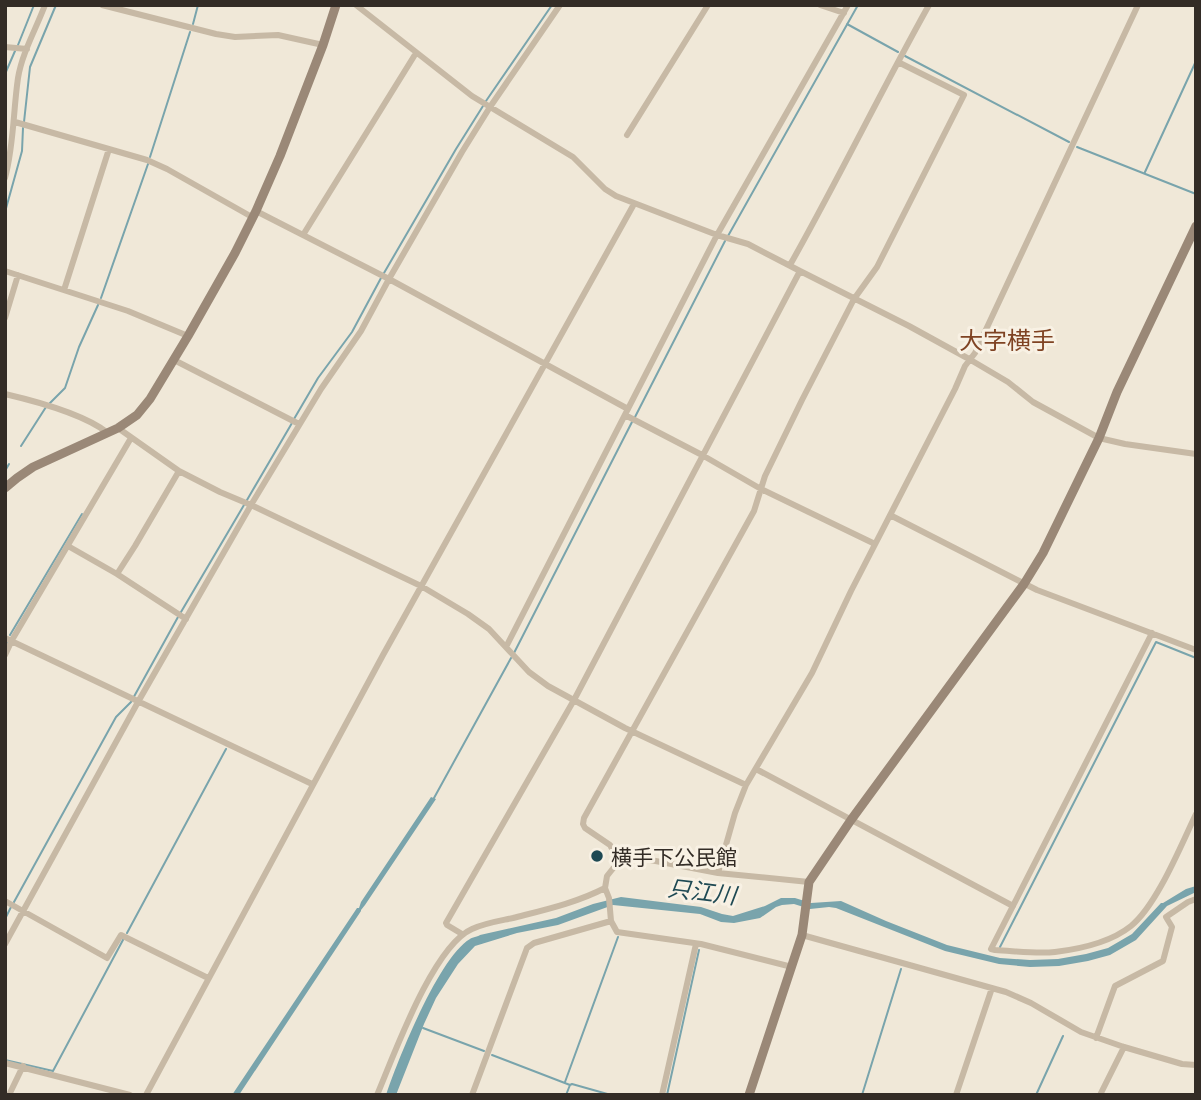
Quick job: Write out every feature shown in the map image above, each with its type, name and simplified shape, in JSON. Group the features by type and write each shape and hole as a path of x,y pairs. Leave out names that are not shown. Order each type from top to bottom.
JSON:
{"street":[{"path":"5,178 10,159 9,137 21,124 18,78 21,64 45,5"},
{"path":"103,5 216,34 235,37 278,35 323,45"},
{"path":"5,488 33,467 118,428 137,415 150,399 235,253 254,214 281,156 336,5"},
{"path":"356,5 482,102 573,157 605,189 634,204 748,244 790,265 969,359 1033,402 1099,438 1196,454"},
{"path":"5,944 182,616 299,424 361,331 462,152 560,5"},
{"path":"627,135 708,5"},
{"path":"820,5 844,13"},
{"path":"507,648 627,414 848,5"},
{"path":"790,265 929,5"},
{"path":"718,873 746,785 812,673 965,366 975,353 1138,5"},
{"path":"5,47 27,49"},
{"path":"303,235 416,53"},
{"path":"619,861 610,845 586,828 583,821 754,511 761,489 802,400 854,299 877,267 964,95 898,62"},
{"path":"21,124 147,160 254,214 303,235 545,364 637,422 761,489 876,544"},
{"path":"64,289 109,149"},
{"path":"146,1095 312,784 634,204"},
{"path":"749,1095 802,934 809,882 1043,553 1196,226"},
{"path":"5,271 128,311 188,336"},
{"path":"462,934 446,923 574,700 800,271"},
{"path":"5,318 18,275"},
{"path":"174,360 299,424"},
{"path":"5,394 79,417 108,433"},
{"path":"118,428 178,471 421,586 489,629 530,672 548,686 632,731 746,785"},
{"path":"5,655 9,639 68,546 131,438"},
{"path":"117,574 178,471"},
{"path":"890,515 1024,583 1195,648"},
{"path":"68,546 182,616"},
{"path":"1152,633 991,949 1054,952 1089,945 1121,933 1134,924 1155,897 1196,814"},
{"path":"9,639 312,784"},
{"path":"756,769 1013,906"},
{"path":"792,967 696,944 617,932 611,921 609,898 605,888 607,876 619,861 640,858 718,873 809,882"},
{"path":"377,1095 422,991 441,960 462,934 482,925 559,906 605,888"},
{"path":"1096,1038 1115,986 1163,961 1172,927 1166,917 1196,899"},
{"path":"10,903 107,958 121,934 208,978"},
{"path":"472,1095 527,948 534,943 611,921"},
{"path":"802,934 992,988 1031,1003 1096,1038 1182,1064 1195,1063"},
{"path":"662,1095 696,944"},
{"path":"956,1095 992,988"},
{"path":"1100,1095 1124,1047"},
{"path":"5,1063 131,1095"},
{"path":"9,1095 23,1066"}],"water":[{"path":"431,797 436,799 239,1095 232,1095 359,908"},
{"path":"1196,886 1196,892 1167,906 1136,940 1110,955 1059,966 1030,967 999,964 945,951 836,908 810,909 794,904 782,905 760,918 734,923 721,922 700,914 613,905 558,925 517,933 475,946 458,964 436,998 396,1095 386,1095 421,1010 445,966 458,949 480,935 556,918 593,904 621,897 701,907 733,916 781,898 795,898 811,903 841,901 947,945 1000,958 1030,960 1058,959 1108,948 1132,934 1161,903"}],"waterway":[{"path":"18,45 34,5"},
{"path":"24,122 30,67 56,5"},
{"path":"193,24 198,5"},
{"path":"486,101 552,5"},
{"path":"728,236 858,5"},
{"path":"847,24 898,52"},
{"path":"150,157 190,32"},
{"path":"5,74 15,51"},
{"path":"905,56 1069,142"},
{"path":"1145,172 1196,61"},
{"path":"384,273 483,106"},
{"path":"5,212 22,151 23,128"},
{"path":"1077,147 1196,194"},
{"path":"101,298 148,164"},
{"path":"635,417 725,241"},
{"path":"294,419 318,378 352,332 381,278"},
{"path":"50,403 65,388 79,347 98,305"},
{"path":"21,446 46,407"},
{"path":"514,653 632,422"},
{"path":"247,500 292,423"},
{"path":"5,471 9,464"},
{"path":"181,612 244,505"},
{"path":"10,635 82,514"},
{"path":"14,902 116,717 131,702 178,617"},
{"path":"1000,947 1156,642 1196,658"},
{"path":"5,647 7,643"},
{"path":"434,798 511,658"},
{"path":"127,933 226,749"},
{"path":"5,919 11,907"},
{"path":"565,1082 618,937"},
{"path":"5,1060 53,1071 124,938"},
{"path":"667,1095 699,950"},
{"path":"862,1095 901,969"},
{"path":"423,1028 484,1051"},
{"path":"1036,1095 1063,1036"},
{"path":"492,1055 570,1085"},
{"path":"566,1095 572,1084 611,1095"}],"place":[{"name":"横手下公民館","path":"597,856"}],"district":[{"name":"大字横手","path":"1007,339"}],"water label":[{"name":"只江川","path":"702,891"}]}
